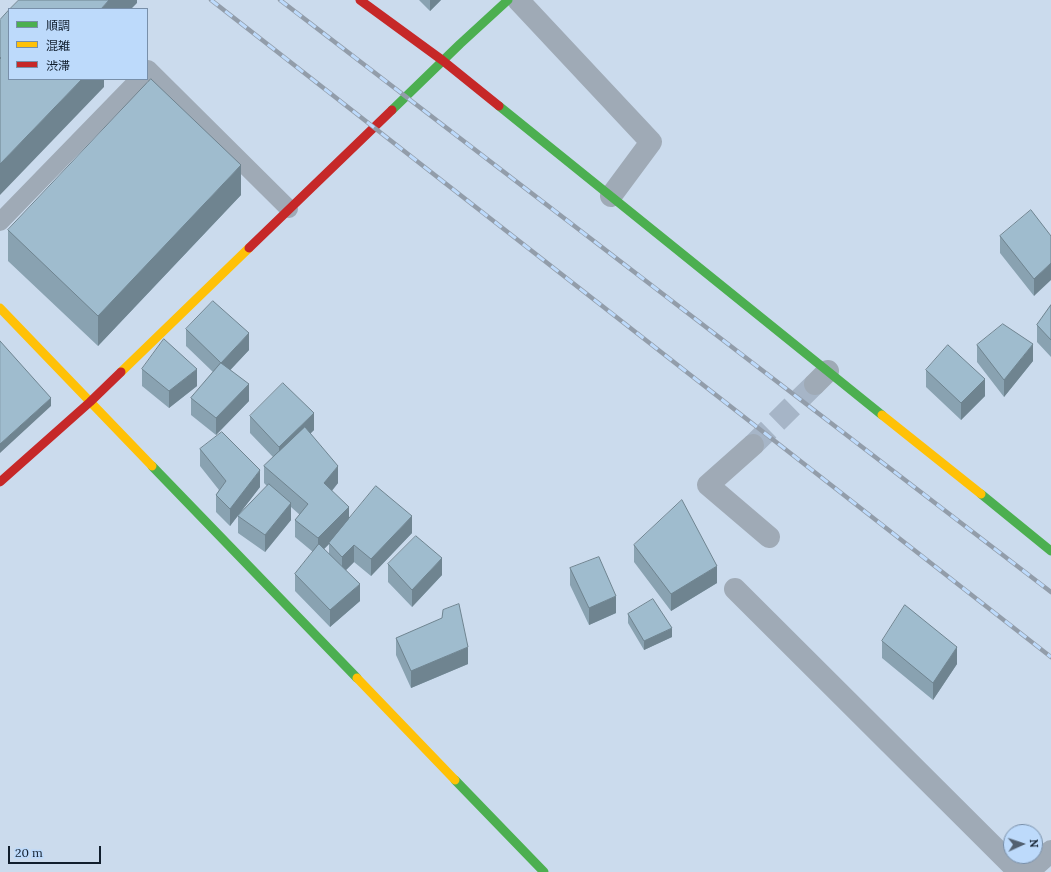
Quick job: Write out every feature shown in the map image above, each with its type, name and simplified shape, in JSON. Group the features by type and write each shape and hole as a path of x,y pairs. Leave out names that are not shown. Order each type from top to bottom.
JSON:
{"street":[{"path":"360,0 442,60 610,196 822,378 1051,551"},
{"path":"0,482 90,402 442,60 508,0"},
{"path":"518,0 651,142 610,196"},
{"path":"0,308 544,872"},
{"path":"753,445 708,485 769,537"},
{"path":"735,589 1019,872"},
{"path":"1028,872 1051,851"}],"lane":[{"path":"148,69 289,209"},
{"path":"0,222 138,80"}],"building":[{"path":"19,0 109,0 102,8 11,8"},
{"path":"8,11 8,80 81,80 0,164 1,58 0,20"},
{"path":"151,79 241,165 98,316 8,230"},
{"path":"1031,210 1051,236 1051,263 1034,279 1000,236"},
{"path":"213,301 249,333 221,363 186,329"},
{"path":"1051,305 1051,340 1037,325"},
{"path":"1003,324 1033,344 1004,380 977,345"},
{"path":"164,339 197,369 169,391 142,369"},
{"path":"0,341 51,398 0,444"},
{"path":"948,345 985,379 961,403 926,370"},
{"path":"221,363 249,384 216,418 191,398"},
{"path":"283,383 314,413 279,447 250,416"},
{"path":"305,427 338,466 324,483 349,507 318,538 295,520 308,504 264,466"},
{"path":"222,432 260,470 230,509 216,495 226,481 200,449"},
{"path":"269,484 291,503 265,535 238,516"},
{"path":"376,486 412,516 371,559 354,545 342,557 329,543"},
{"path":"682,500 717,566 671,594 634,545"},
{"path":"416,536 442,558 412,590 388,564"},
{"path":"319,544 360,584 330,610 295,574"},
{"path":"599,557 616,596 589,608 570,568"},
{"path":"653,599 672,628 644,641 628,614"},
{"path":"459,604 468,647 411,671 396,638 442,618 443,610"},
{"path":"905,605 957,647 933,683 882,641"}],"tunnel":[{"path":"753,445 815,384"}],"railway":[{"path":"211,0 1051,657"},
{"path":"280,0 1051,592"}],"traffic: fast":[{"path":"392,110 508,0"},
{"path":"499,106 882,415"},
{"path":"152,466 357,678"},
{"path":"981,494 1051,551"},
{"path":"455,780 544,872"}],"traffic: slow":[{"path":"121,372 249,248"},
{"path":"0,308 152,466"},
{"path":"882,415 981,494"},
{"path":"357,678 455,780"}],"traffic: jam":[{"path":"360,0 442,60 499,106"},
{"path":"249,248 392,110"},
{"path":"0,482 90,402 121,372"}]}
